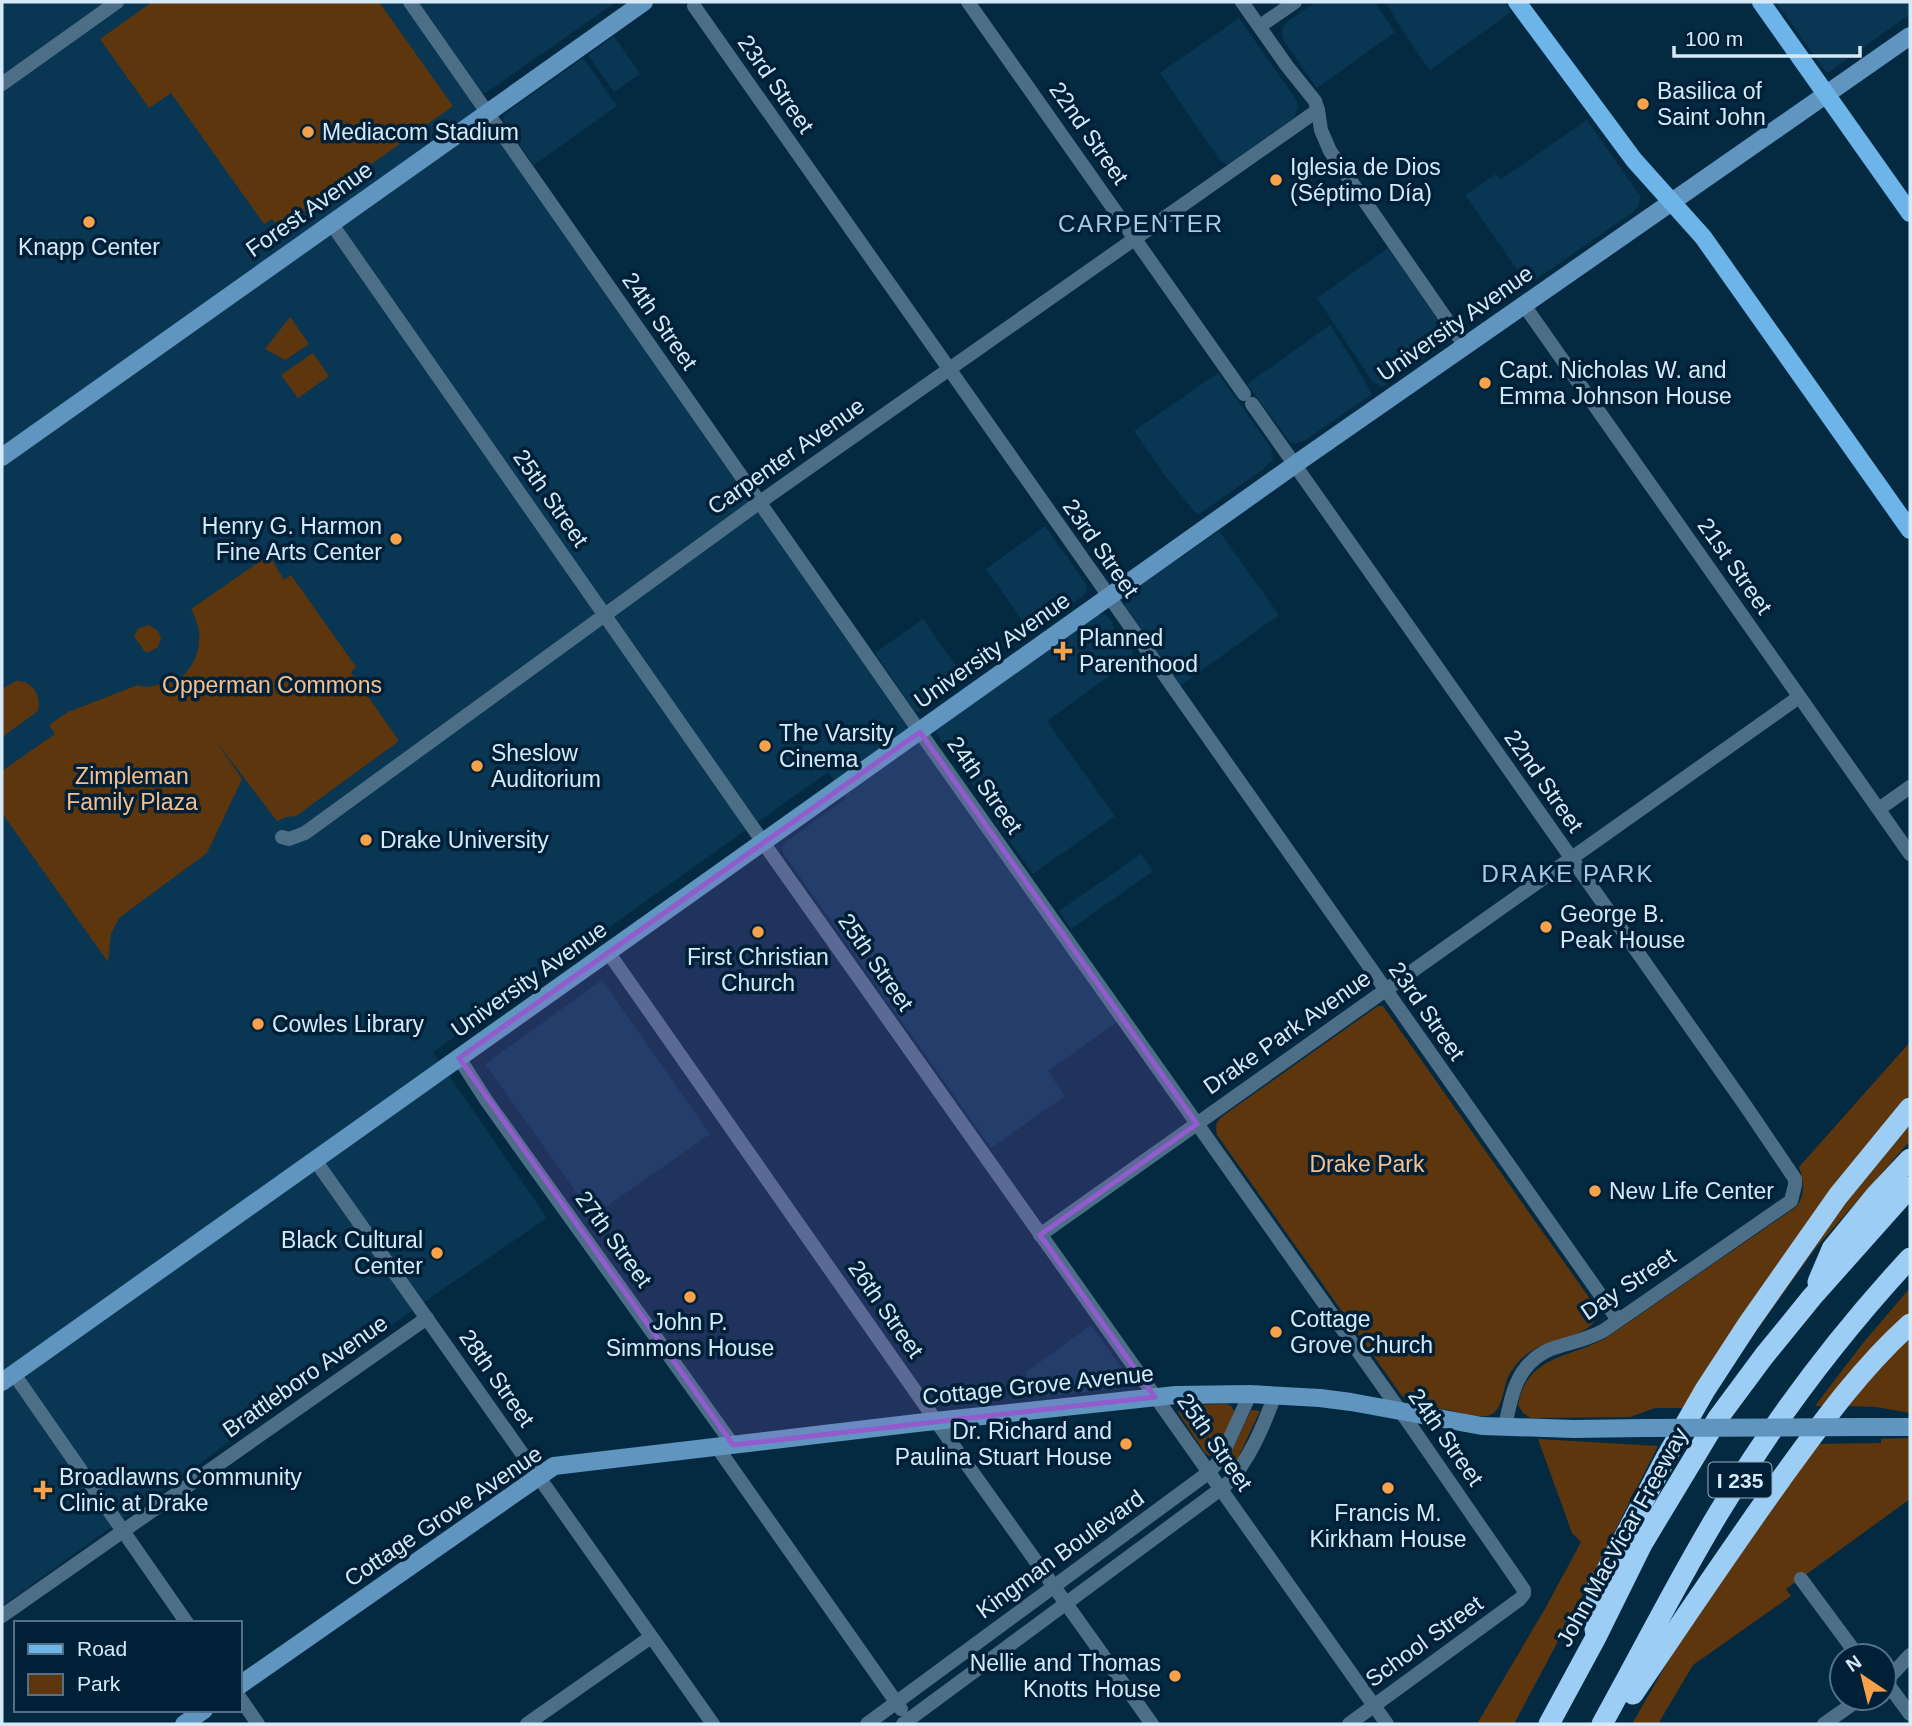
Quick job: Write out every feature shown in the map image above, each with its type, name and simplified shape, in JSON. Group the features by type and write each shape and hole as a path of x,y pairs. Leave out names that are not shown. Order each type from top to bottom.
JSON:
{"highway":[{"path":"1595,1639 1597,1589 1705,1390 1838,1196 1910,1108"},
{"path":"1812,1297 1832,1249 1876,1195 1910,1159"},
{"name":"John MacVicar Freeway","path":"1549,1724 1642,1544 1718,1418 1763,1356 1812,1297 1910,1187"},
{"name":"I 235","path":"1602,1724 1717,1515 1741,1478 1795,1397 1884,1286 1910,1258"},
{"path":"1612,1724 1759,1510 1843,1394 1910,1324"}],"main road":[{"name":"Forest Avenue","path":"2,457 644,2"},
{"path":"1517,2 1613,134 1703,237 1910,530"},
{"path":"1761,2 1910,213"},
{"name":"University Avenue","path":"8,1378 1294,466 1910,36"},
{"name":"Cottage Grove Avenue","path":"242,1684 554,1466 1187,1395 1275,1395 1343,1401 1453,1422 1505,1427 1910,1427"},
{"path":"184,1724 201,1712"}],"street":[{"path":"2,84 117,2"},
{"name":"24th Street","path":"410,2 920,732 1400,1411 1524,1594"},
{"name":"22nd Street","path":"968,2 1790,1170 1796,1185"},
{"path":"1242,2 1310,95 1318,110 1321,130 1330,151 1465,346"},
{"path":"1260,26 1295,2"},
{"name":"23rd Street","path":"694,6 1618,1320"},
{"name":"Carpenter Avenue","path":"282,837 289,839 305,833 760,502 1318,110"},
{"name":"25th Street","path":"331,223 763,842 1387,1724"},
{"name":"21st Street","path":"1524,305 1910,854"},
{"name":"Drake Park Avenue","path":"1041,1235 1799,697"},
{"path":"1879,809 1910,787"},
{"name":"26th Street","path":"608,952 1152,1724"},
{"name":"27th Street","path":"459,1058 725,1446 908,1723"},
{"name":"28th Street","path":"315,1160 713,1724"},
{"name":"Day Street","path":"1505,1427 1514,1386 1530,1362 1553,1349 1588,1338 1618,1320 1791,1200 1796,1185"},
{"name":"Brattleboro Avenue","path":"2,1616 427,1318"},
{"path":"8,1378 123,1531 186,1621"},
{"name":"Kingman Boulevard","path":"867,1724 1208,1473 1220,1460 1250,1395"},
{"name":"Kingman Boulevard","path":"908,1723 1221,1490 1239,1472 1275,1395"},
{"path":"1801,1579 1847,1642"},
{"name":"School Street","path":"1349,1724 1524,1594"},
{"path":"527,1724 652,1637"},
{"path":"1898,1698 1910,1714"},
{"path":"242,1701 258,1724"},
{"path":"1824,1724 1841,1712"}],"highlighted area":[{"path":"920,732 1197,1124 1040,1235 1155,1397 733,1445 459,1058"}],"shaded area":[{"name":"Drake University","path":"2,2 410,2 1123,1018 1048,1071 1065,1096 991,1148 783,853 782,847 786,842 846,798 828,772 433,1052 547,1218 424,1302 2,1606"},
{"path":"417,2 616,2 486,93 480,92"},
{"path":"1316,2 1374,2 1395,32 1317,88 1284,41 1282,34 1288,21"},
{"path":"1385,2 1504,2 1511,12 1430,70"},
{"path":"1776,2 1910,2 1910,14 1826,72"},
{"path":"1239,18 1298,106 1291,120 1227,165 1219,159 1160,73"},
{"path":"614,36 640,74 614,92 588,55"},
{"path":"582,59 617,106 534,165 503,121 504,114"},
{"path":"1587,120 1640,196 1639,205 1633,212 1528,285 1465,195 1496,174 1500,180"},
{"path":"1388,248 1439,321 1446,337 1436,350 1382,387 1372,381 1317,298"},
{"path":"1330,325 1372,394 1307,439 1297,443 1290,442 1247,384"},
{"path":"1218,373 1271,448 1273,459 1262,470 1198,515 1166,477 1134,431"},
{"path":"1045,526 1086,584 1087,590 1083,596 1031,633 986,569"},
{"path":"1219,531 1279,615 1180,686 1125,609 1125,602 1130,594 1148,580"},
{"path":"1098,614 1106,615 1113,622 1112,625 1127,650 1130,648 1133,651 1131,660 1047,721 1115,816 1033,874 936,733 939,728"},
{"path":"923,619 965,679 918,712 875,653"},
{"path":"1141,854 1153,871 1071,929 1059,911"},
{"path":"602,980 710,1134 593,1216 485,1064"},
{"path":"1091,1325 1129,1378 1127,1387 1042,1397 1025,1373"}],"green space":[{"name":"Mediacom Stadium","path":"152,2 379,2 453,106 280,229 272,219 264,224 171,93 149,108 100,39"},
{"path":"290,317 309,344 285,360 265,349"},
{"path":"313,353 329,376 298,398 281,375"},
{"path":"269,555 284,580 291,575 356,667 351,672 399,741 296,816 277,821 215,740 242,779 207,853 119,918 111,934 108,962 2,813 2,771 55,734 49,725 68,712 138,685 157,685 168,680 173,684 182,677 198,651 199,630 191,609"},
{"path":"149,625 158,631 161,638 158,647 145,652 134,636 139,628"},
{"path":"16,681 35,690 38,711 2,737 2,689"},
{"name":"Drake Park","path":"1378,1006 1383,1006 1595,1306 1597,1316 1585,1330 1541,1346 1522,1358 1508,1377 1498,1408 1490,1415 1475,1416 1424,1406 1402,1396 1217,1135 1219,1119"},
{"path":"1910,1042 1910,1094 1835,1187 1685,1408 1655,1408 1630,1417 1531,1418 1523,1413 1518,1405 1523,1389 1530,1376 1540,1367 1606,1338 1796,1207 1803,1188 1799,1167"},
{"path":"1910,1119 1910,1141 1814,1250 1728,1371 1829,1222"},
{"path":"1910,1288 1910,1312 1825,1406 1815,1406 1863,1343"},
{"path":"1910,1334 1910,1413 1876,1407 1845,1406"},
{"path":"1185,1405 1231,1406 1234,1415 1217,1452 1209,1456 1178,1411"},
{"path":"1251,1410 1260,1411 1238,1458 1229,1467 1228,1459"},
{"path":"1910,1438 1910,1499 1786,1589 1791,1596 1693,1665 1658,1724 1632,1724 1680,1640 1813,1444 1881,1443 1881,1439"},
{"path":"1538,1439 1658,1446 1514,1724 1477,1724 1581,1542 1572,1533"}],"place":[{"name":"Basilica of Saint John","path":"1643,104"},
{"name":"Mediacom Stadium","path":"308,132"},
{"name":"Iglesia de Dios (Séptimo Día)","path":"1276,180"},
{"name":"Knapp Center","path":"89,222"},
{"name":"Capt. Nicholas W. and Emma Johnson House","path":"1485,383"},
{"name":"Henry G. Harmon Fine Arts Center","path":"396,539"},
{"name":"Planned Parenthood","path":"1063,651"},
{"name":"The Varsity Cinema","path":"765,746"},
{"name":"Sheslow Auditorium","path":"477,766"},
{"name":"Drake University","path":"366,840"},
{"name":"George B. Peak House","path":"1546,927"},
{"name":"First Christian Church","path":"758,932"},
{"name":"Cowles Library","path":"258,1024"},
{"name":"New Life Center","path":"1595,1191"},
{"name":"Black Cultural Center","path":"437,1253"},
{"name":"John P. Simmons House","path":"690,1297"},
{"name":"Cottage Grove Church","path":"1276,1332"},
{"name":"Dr. Richard and Paulina Stuart House","path":"1126,1444"},
{"name":"Francis M. Kirkham House","path":"1388,1488"},
{"name":"Broadlawns Community Clinic at Drake","path":"43,1490"},
{"name":"Nellie and Thomas Knotts House","path":"1175,1676"}],"district":[{"name":"CARPENTER","path":"1141,223"},
{"name":"DRAKE PARK","path":"1568,873"}],"park label":[{"name":"Opperman Commons","path":"272,685"},
{"name":"Zimpleman Family Plaza","path":"132,789"}]}
